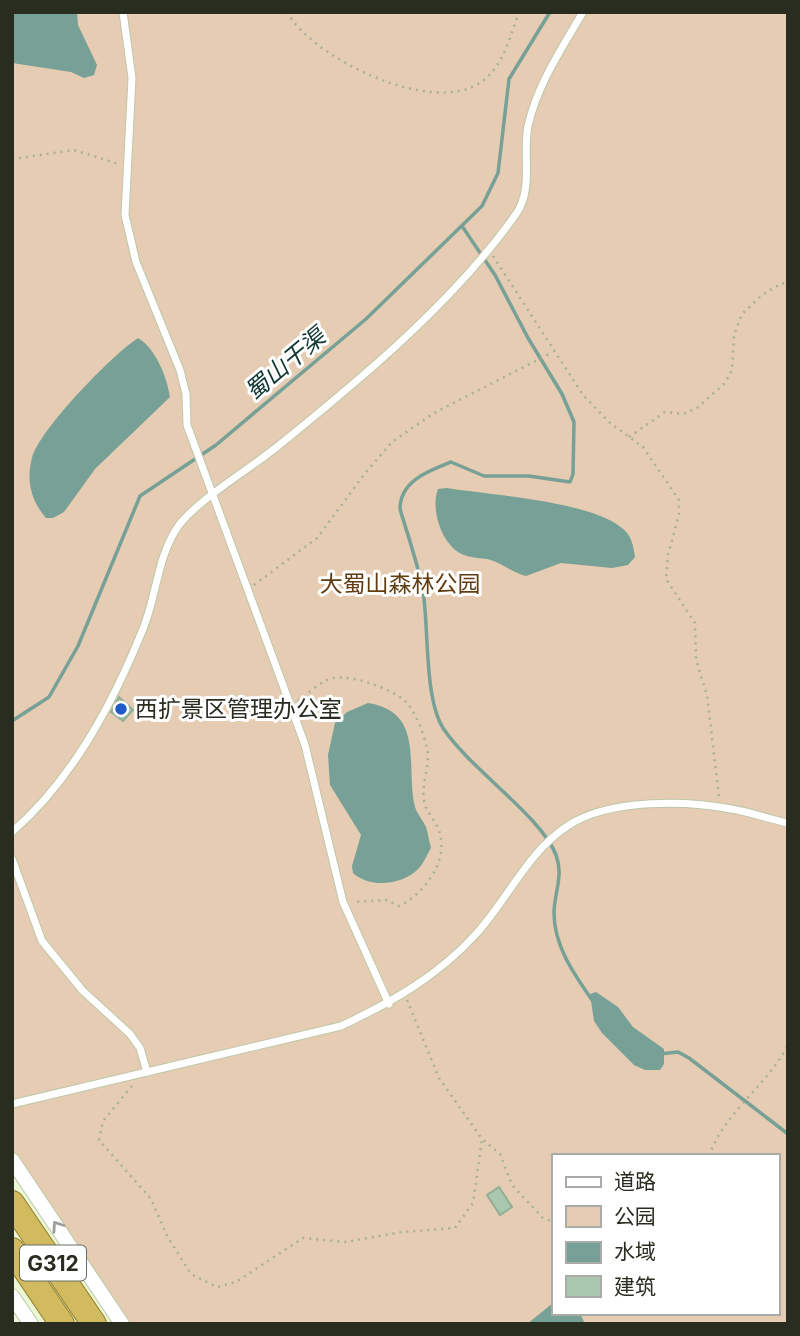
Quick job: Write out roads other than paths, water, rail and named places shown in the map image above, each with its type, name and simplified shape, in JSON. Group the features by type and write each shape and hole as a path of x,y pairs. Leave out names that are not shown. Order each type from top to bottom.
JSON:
{"highway":[{"name":"G312","path":"12,1203 93,1324"},
{"path":"12,1250 62,1324"}],"street":[{"path":"12,1160 122,1324"},
{"path":"12,1296 31,1324"}],"lane":[{"path":"122,12 132,78 125,215 136,262 180,370 186,394 187,425 291,706 319,796 342,902 390,1003"},
{"path":"12,832 39,808 89,741 144,628 164,552 189,514 329,404 433,312 522,205 525,191 526,136 540,88 583,12"},
{"path":"12,1104 341,1026 390,1003 441,969 477,932 552,839 569,825 611,809 675,803 720,807 788,823"},
{"path":"12,859 41,941 83,990 130,1034 141,1048 143,1073"}],"water":[{"path":"12,12 77,12 78,25 97,65 94,75 84,78 71,72 12,63"},
{"path":"138,338 160,364 170,397 95,469 64,512 53,518 46,518 33,498 30,483 30,466 38,445 78,394"},
{"path":"438,489 538,500 587,511 622,528 632,541 635,557 628,565 612,568 561,563 526,576 492,560 464,555 456,551 444,536 437,517"},
{"path":"368,703 386,708 398,718 406,730 415,807 426,827 431,848 421,866 412,874 387,883 369,881 353,873 352,866 361,835 330,785 328,755 335,723 347,712"},
{"path":"596,992 618,1007 633,1027 664,1049 664,1064 660,1070 645,1070 634,1065 602,1033 594,1021 590,994"},
{"path":"552,1304 552,1315 581,1315 585,1324 527,1324"}],"waterway":[{"name":"蜀山干渠","path":"12,721 49,697 78,646 140,496 216,445 366,319 482,206 498,173 509,79 550,12"},
{"path":"462,226 495,275 528,338 562,394 574,422 573,474 570,482 529,476 484,476 451,462 425,473 410,484 401,499 400,509 423,591 430,681 437,715 455,744 521,808 548,840 556,855 559,870 554,906 557,937 572,970 592,1000"},
{"path":"659,1054 678,1052 689,1058 788,1134"}],"place":[{"name":"西扩景区管理办公室","path":"121,709"}],"park label":[{"name":"大蜀山森林公园","path":"400,584"}]}
